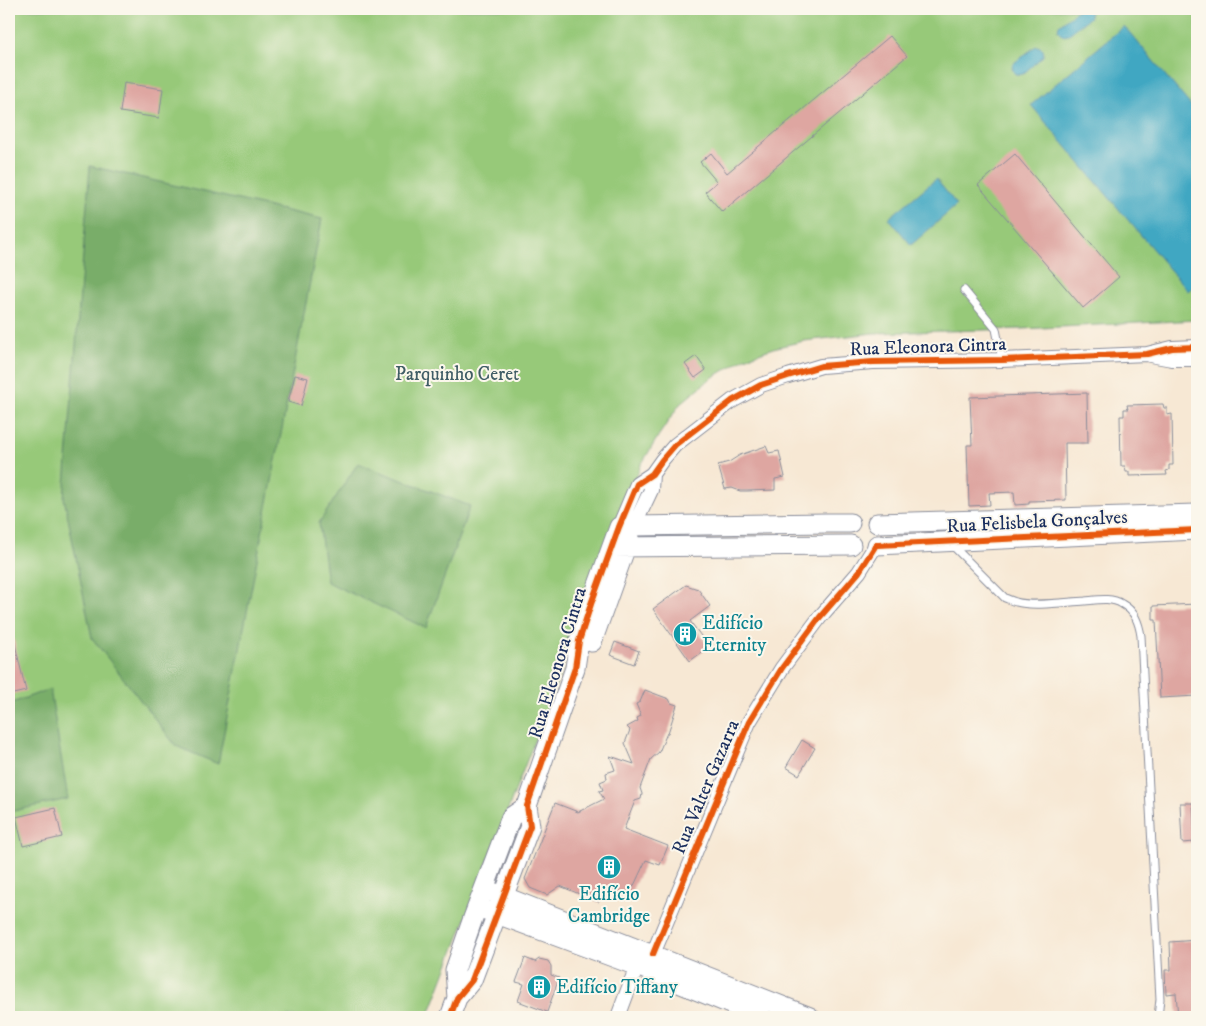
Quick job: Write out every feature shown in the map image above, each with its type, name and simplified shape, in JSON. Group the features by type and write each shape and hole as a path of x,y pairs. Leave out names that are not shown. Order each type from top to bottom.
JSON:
{"street":[{"name":"Rua Eleonora Cintra","path":"450,1017 457,998 472,980 530,826 527,806 576,668 579,641 591,604 627,527 651,490 652,474 675,445 732,401 761,385 822,366 874,362 1002,360 1147,354 1172,348 1197,347"},
{"name":"Rua Eleonora Cintra","path":"1147,354 1172,359 1197,359"},
{"name":"Rua Felisbela Gonçalves","path":"878,523 1197,514"},
{"path":"619,547 852,546 859,550 869,550 877,545 880,538 878,523 869,517 858,517 850,523 847,530 847,538 852,546 859,572"},
{"path":"627,527 850,523"},
{"name":"Rua Felisbela Gonçalves","path":"877,545 1197,530"},
{"name":"Rua Valter Gazarra","path":"653,954 748,722 782,668 820,617 859,572 877,545"},
{"name":"Rua Eleonora Cintra","path":"457,998 455,970 511,817 527,806"},
{"path":"485,889 810,1017"},
{"path":"478,907 638,966 762,1017"},
{"path":"618,1017 638,966"}],"lane":[{"path":"964,290 996,329 1002,360"},
{"path":"948,542 1005,598 1023,604 1109,599 1122,604 1131,611 1138,622 1141,636 1160,999 1158,1017"}],"green space":[{"name":"Parquinho Ceret","path":"9,9 1197,9 1197,320 1021,329 874,333 804,341 773,348 745,358 710,379 680,404 641,465 428,1017 9,1017"},
{"path":"90,166 322,219 218,764 176,746 92,638 64,498"},
{"path":"358,463 470,506 426,628 327,582 319,523"},
{"path":"50,689 68,799 9,812 9,704"}],"water":[{"path":"1079,9 1088,9 1090,17 1069,34 1062,35 1058,30 1059,25"},
{"path":"1124,26 1197,113 1197,283 1188,291 1031,105"},
{"path":"1036,46 1042,49 1044,52 1043,56 1023,74 1018,75 1014,73 1012,67 1014,63"},
{"path":"936,179 957,205 911,245 889,218"}],"building":[{"path":"890,36 907,56 722,212 705,192 717,182 700,162 711,153 727,173"},
{"path":"124,83 163,89 159,118 120,112"},
{"path":"1015,154 1119,277 1083,308 978,185"},
{"path":"696,356 706,370 695,378 685,364"},
{"path":"295,375 308,378 301,406 288,402"},
{"path":"1087,393 1088,443 1065,443 1066,500 1029,501 1029,504 1015,505 1014,492 989,493 990,505 969,506 967,445 972,445 970,397"},
{"path":"1163,404 1164,408 1167,408 1167,415 1172,414 1173,465 1169,465 1169,470 1166,471 1167,475 1129,476 1125,466 1121,466 1120,416 1124,416 1124,409 1128,409 1127,405"},
{"path":"766,446 769,453 779,451 785,477 775,479 775,490 740,491 732,488 725,489 718,465"},
{"name":"Edifício Eternity","path":"686,585 698,589 710,606 690,621 709,647 690,661 653,609"},
{"path":"1197,604 1197,696 1160,698 1156,620 1153,620 1153,606"},
{"path":"14,640 26,691 9,695 9,641"},
{"path":"615,642 639,651 634,664 610,655"},
{"path":"645,690 669,699 671,703 677,705 668,733 659,752 651,759 640,788 641,799 635,801 624,829 668,846 660,865 646,860 631,892 624,895 613,891 601,896 599,902 560,886 547,895 530,888 525,879 555,803 578,812 604,799 599,791 603,790 600,782 607,779 606,773 615,770 610,756 634,764 625,743 630,730 627,727 638,721 637,718 641,716 636,704 640,702"},
{"path":"802,740 815,748 799,775 786,767"},
{"path":"1180,803 1193,803 1195,842 1182,843"},
{"path":"55,808 62,837 23,846 16,817"},
{"path":"1197,940 1197,1017 1178,1017 1176,993 1166,994 1165,970 1171,970 1170,942"},
{"name":"Edifício Tiffany","path":"525,958 535,962 539,959 548,961 551,966 551,975 559,978 547,1012 518,1001 524,984 516,982"}],"cycle path":[{"path":"450,1017 457,998 472,980 530,826 527,806 575,668 579,641 591,604 619,527 637,484 652,474 675,445 732,401 761,385 821,366 873,362 1002,360 1147,354 1172,348 1197,347"},
{"path":"877,545 1197,530"},
{"path":"653,954 749,722 782,668 820,617 859,572 876,545"}],"place":[{"name":"Edifício Eternity","path":"685,634"},
{"name":"Edifício Cambridge","path":"609,867"},
{"name":"Edifício Tiffany","path":"539,987"}]}
